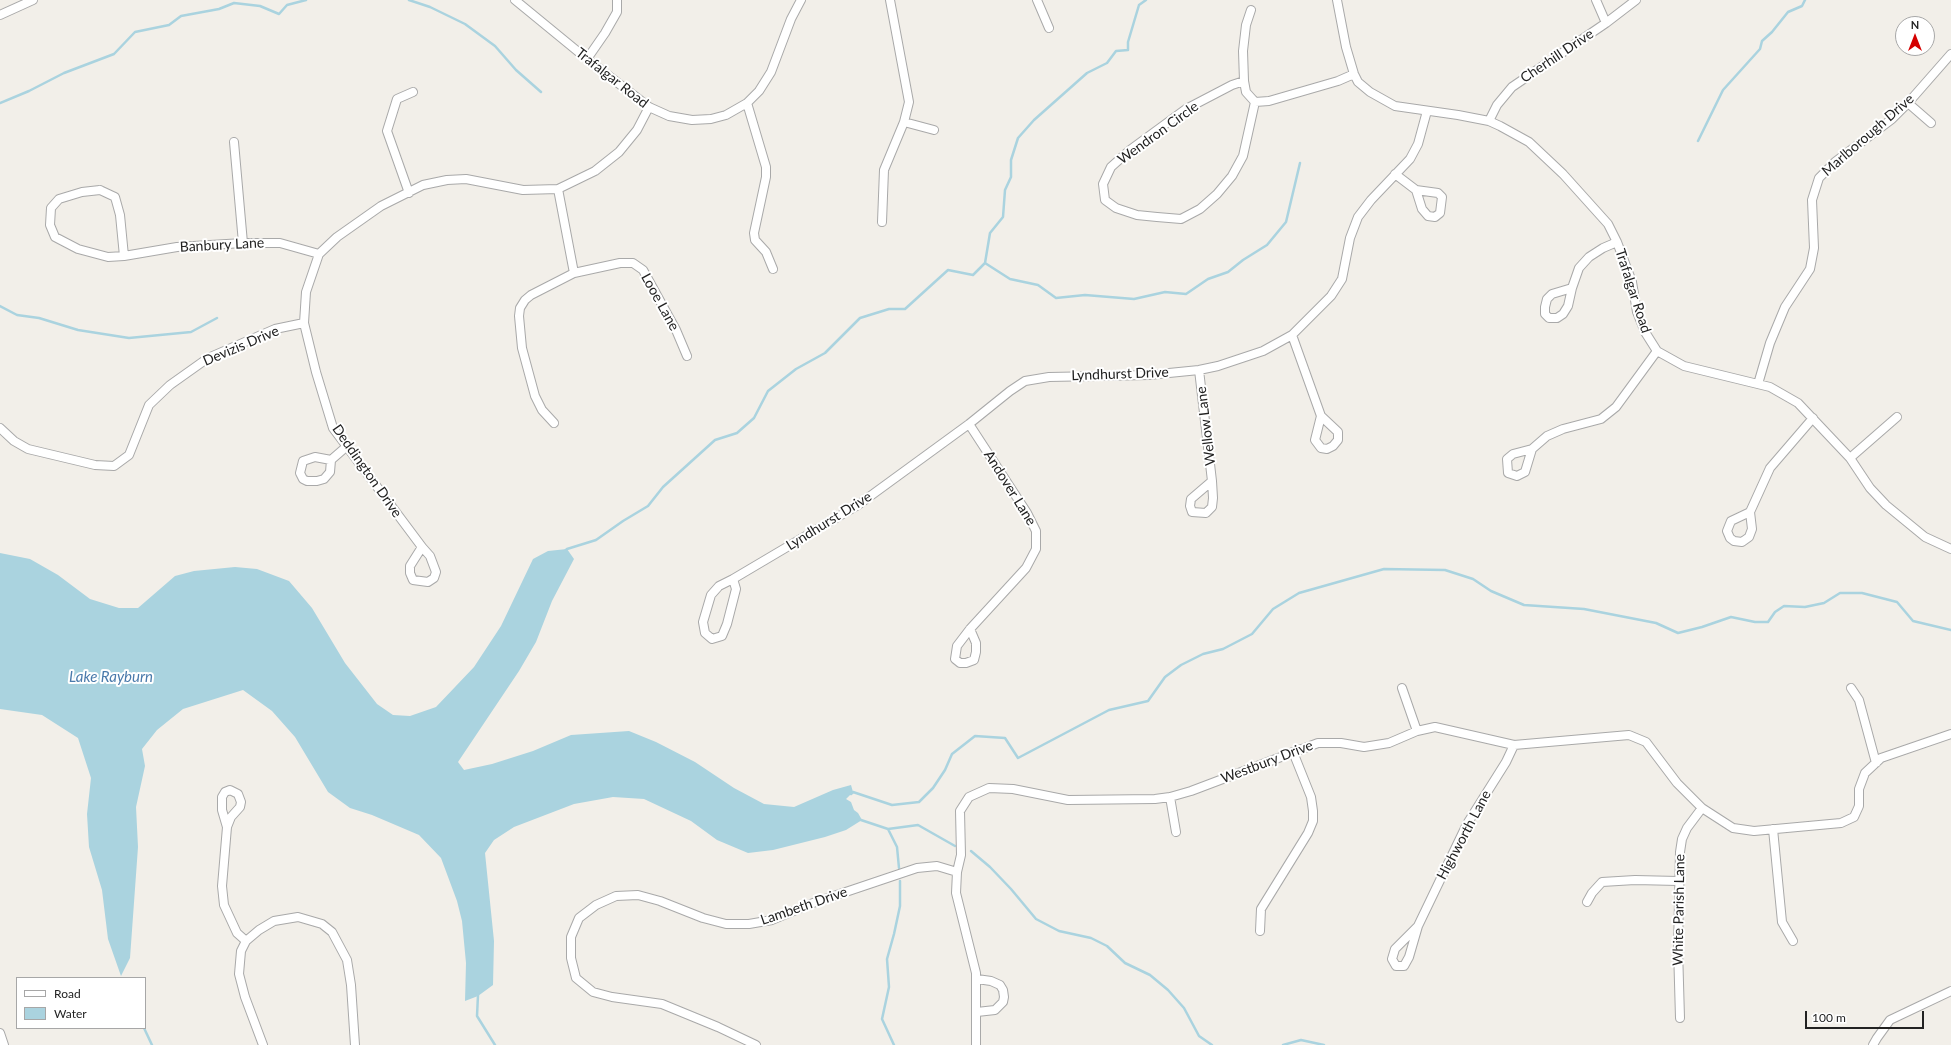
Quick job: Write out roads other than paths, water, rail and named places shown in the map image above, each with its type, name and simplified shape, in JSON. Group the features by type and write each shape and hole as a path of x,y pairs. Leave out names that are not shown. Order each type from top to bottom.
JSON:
{"street":[{"path":"0,15 33,0"},
{"name":"Trafalgar Road","path":"516,0 649,108 669,116 692,120 711,119 726,115 747,103 759,91 771,72 791,19 801,0"},
{"path":"587,59 617,12 617,0"},
{"path":"882,222 884,170 904,122 909,102 890,0"},
{"path":"1037,0 1049,28"},
{"name":"Trafalgar Road","path":"1337,0 1346,47 1358,82 1370,92 1395,106 1489,122 1509,130 1543,154 1608,224 1617,242 1632,282 1637,312 1645,332 1658,350 1684,366 1758,384 1781,392 1798,403 1850,458 1870,488 1892,510 1925,537 1951,549"},
{"path":"1596,0 1606,23"},
{"name":"Cherhill Drive","path":"1489,122 1501,100 1512,87 1606,23 1636,0"},
{"path":"1251,10 1246,25 1243,51 1244,81 1246,92 1255,102 1269,101 1338,81 1354,74"},
{"name":"Marlborough Drive","path":"1758,384 1770,343 1785,307 1810,269 1814,248 1812,200 1819,178 1835,162 1892,119 1951,54"},
{"name":"Wendron Circle","path":"1244,81 1232,85 1186,109 1130,150 1111,167 1103,184 1105,200 1116,208 1137,215 1157,217 1181,219 1200,209 1232,176 1243,156 1255,102"},
{"path":"410,193 387,131 397,99 413,92"},
{"path":"747,103 766,167 766,177 754,233 755,240 766,252 773,269"},
{"path":"1908,103 1931,122"},
{"name":"Deddington Drive","path":"422,547 333,428 316,372 304,323 306,292 319,254 337,237 381,206 410,193 423,185 466,179 523,190 558,189 595,172 619,152 637,130 649,108"},
{"name":"Lyndhurst Drive","path":"733,579 736,589 727,624 722,636 712,639 705,633 703,622 711,594 719,586 858,505 1025,381 1049,376 1149,374 1199,370 1218,366 1263,350 1292,335 1331,296 1342,279 1350,238 1358,217 1371,200 1410,159 1418,144 1427,111"},
{"path":"904,122 934,130"},
{"path":"234,142 243,243"},
{"path":"1395,174 1416,190"},
{"path":"558,189 574,274"},
{"path":"100,190 115,197 120,215 124,256 108,257 78,249 55,237 50,225 51,208 59,199 82,192 100,190"},
{"path":"1572,288 1579,268 1589,257 1603,248 1617,242"},
{"name":"Banbury Lane","path":"124,256 177,247 243,243 280,243 319,254"},
{"name":"Looe Lane","path":"554,423 542,410 529,376 522,348 519,316 520,308 525,300 531,295 574,274 627,262 638,266 643,270 676,330 687,356"},
{"name":"Devizis Drive","path":"0,428 14,441 28,449 94,465 114,466 129,455 149,405 170,385 208,358 275,329 304,323"},
{"path":"1292,335 1321,416"},
{"path":"1532,449 1547,436 1563,428 1601,419 1616,407 1658,350"},
{"name":"Wellow Lane","path":"1199,370 1212,481"},
{"path":"1850,458 1897,417"},
{"path":"1750,512 1770,468 1813,418"},
{"name":"Andover Lane","path":"969,424 1036,531 1036,549 1026,568 970,629"},
{"path":"332,460 346,447"},
{"path":"1402,688 1417,731"},
{"path":"1851,688 1859,700 1876,763"},
{"name":"Westbury Drive","path":"976,1045 976,979 956,893 957,872 961,855 960,811 970,797 989,788 1013,789 1068,800 1170,797 1198,789 1318,743 1341,743 1364,746 1389,743 1417,731 1436,727 1514,745 1629,735 1646,742 1677,783 1702,808 1733,828 1754,831 1841,823 1854,817 1859,806 1859,789 1865,773 1876,763 1887,756 1951,734"},
{"name":"Highworth Lane","path":"1418,926 1395,950 1392,959 1396,966 1404,966 1407,962 1415,941 1418,926 1467,824 1506,762 1514,745"},
{"path":"1260,931 1261,909 1308,833 1313,821 1313,811 1310,797 1292,752"},
{"path":"1170,797 1176,832"},
{"name":"White Parish Lane","path":"1680,1018 1678,881 1682,839 1687,828 1702,808"},
{"path":"227,827 222,886 224,905 237,933 246,941"},
{"path":"1773,829 1782,922 1793,941"},
{"name":"Lambeth Drive","path":"756,1045 712,1024 662,1004 612,997 593,992 576,978 571,958 571,937 579,918 596,905 616,896 638,895 660,901 703,918 726,924 749,924 772,920 813,903 918,868 937,866 957,872"},
{"path":"1587,902 1592,893 1602,882 1629,880 1678,881"},
{"path":"263,1045 245,997 239,974 241,951 246,941 274,921 298,917 322,924 332,932 347,960 351,985 355,1045"},
{"path":"976,979 991,981 1000,985 1003,990 1004,997 1003,1002 995,1010 977,1012"},
{"path":"1874,1045 1877,1038 1890,1020 1951,990"},
{"path":"0,1033 4,1045"}],"water":[{"name":"Lake Rayburn","path":"567,549 574,559 552,601 536,642 519,671 458,762 464,770 492,764 533,751 571,735 629,731 656,742 695,762 734,788 764,804 794,807 833,790 851,785 853,792 846,799 851,802 854,810 858,813 862,820 846,830 825,837 773,850 748,853 717,840 691,821 644,799 613,797 574,804 514,827 494,840 485,853 494,941 493,985 478,996 465,1001 466,963 462,921 457,901 441,858 419,835 372,815 350,808 328,792 295,737 272,711 243,690 183,709 157,730 142,749 145,766 136,807 138,847 130,958 121,976 108,939 102,890 89,847 87,814 91,778 78,738 42,715 0,709 0,553 30,559 58,575 90,599 119,608 138,608 175,576 194,571 235,567 257,569 289,581 312,608 345,663 377,704 393,715 410,716 436,707 474,667 501,626 533,559 548,551"}],"waterway":[{"path":"0,103 29,91 64,73 114,54 135,32 169,25 181,16 219,9 234,3 260,6 279,14 287,5 306,0"},
{"path":"409,0 430,7 465,24 495,46 516,70 541,92"},
{"path":"565,551 567,549 596,540 648,506 663,487 715,440 737,433 754,418 768,391 796,369 825,353 860,318 889,309 905,309 948,270 973,275 985,263 990,233 1003,217 1005,190 1011,177 1011,160 1018,138 1034,120 1087,73 1107,63 1116,51 1128,50 1128,42 1139,5 1146,0"},
{"path":"1698,141 1723,90 1760,49 1762,41 1772,32 1788,12 1802,6 1805,0"},
{"path":"985,263 1010,279 1038,285 1056,298 1085,295 1134,299 1165,292 1186,294 1208,279 1228,272 1243,260 1267,245 1286,222 1300,163"},
{"path":"0,306 17,315 39,318 78,330 129,338 191,332 217,318"},
{"path":"851,794 853,792 892,805 919,802 933,788 945,770 952,754 975,736 1005,738 1018,758 1109,710 1148,701 1165,677 1181,665 1203,654 1223,649 1252,634 1273,609 1299,593 1384,569 1445,570 1473,579 1491,591 1524,605 1584,609 1656,623 1678,633 1731,617 1755,622 1768,622 1775,612 1784,606 1805,607 1824,603 1840,593 1862,593 1897,602 1913,621 1951,630"},
{"path":"861,820 888,829 918,825 955,846"},
{"path":"888,829 897,847 899,868"},
{"path":"971,851 990,867 1036,919 1059,931 1091,938 1107,946 1125,963 1150,975 1168,990 1184,1008 1199,1036 1212,1045"},
{"path":"894,1045 882,1019 889,987 887,959 900,906 900,881"},
{"path":"478,995 477,1016 495,1045"},
{"path":"144,1029 152,1045"},
{"path":"1283,1045 1301,1040 1324,1045"}]}
